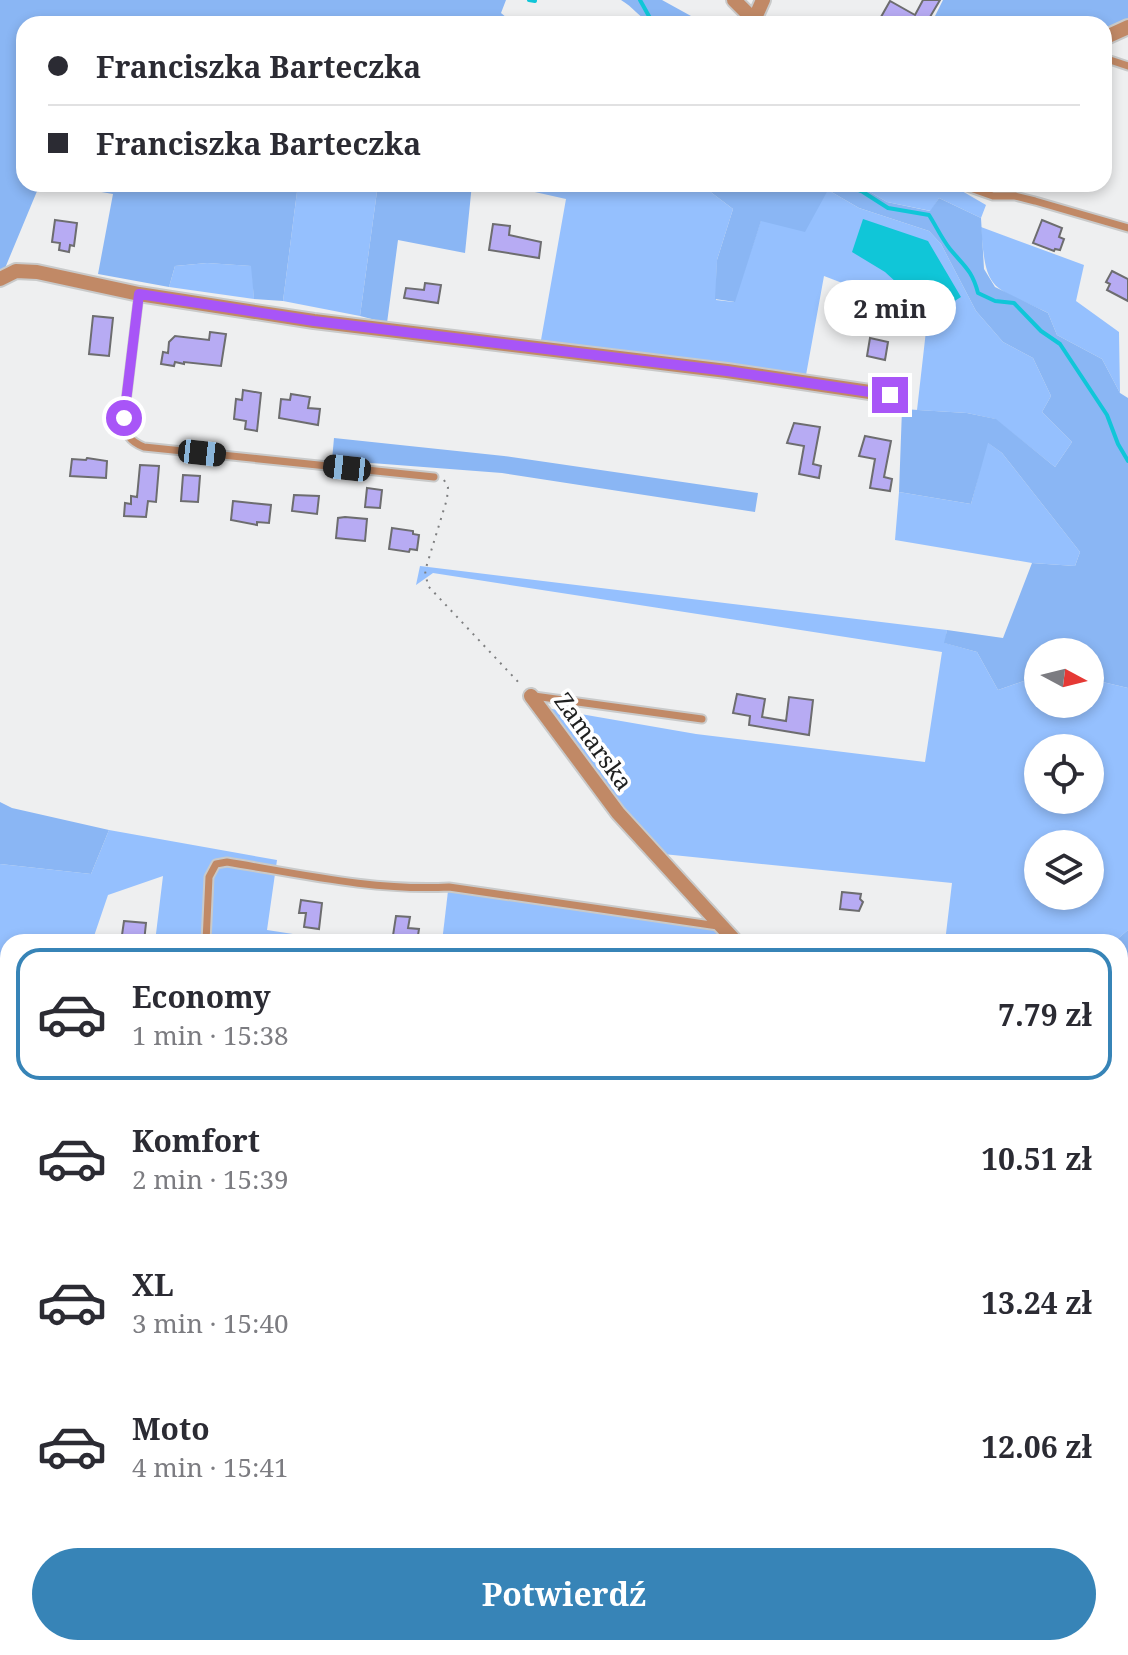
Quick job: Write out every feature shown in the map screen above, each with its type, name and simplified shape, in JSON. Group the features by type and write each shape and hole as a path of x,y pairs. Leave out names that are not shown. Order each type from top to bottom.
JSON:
{"street":[{"path":"734,0 750,16"},
{"path":"0,279 16,271 37,272 139,294 314,321 712,369 890,395"},
{"name":"Zamarska","path":"531,696 618,813 727,934"}],"lane":[{"path":"982,192 993,196 1025,198 1128,228"},
{"path":"139,294 124,418 125,432 133,443 144,447 434,477"},
{"name":"Zamarska","path":"531,696 702,719"},
{"path":"206,934 209,877 216,864 227,862 353,882 419,888 449,887 720,927"}],"path":[{"path":"434,477 444,480 448,487 425,571 428,586 531,696"}],"shaded area":[{"path":"0,0 506,0 501,13 505,16 16,16 16,192 37,192 0,274"},
{"path":"621,0 662,0 691,16 640,16"},
{"path":"943,0 1128,0 1128,21 1112,29 1112,16 935,16"},
{"path":"101,192 297,192 283,301 254,299 251,266 207,263 175,266 169,287 98,274 113,194"},
{"path":"297,192 377,192 360,316 283,301"},
{"path":"377,192 471,192 465,253 398,240 387,323 360,316"},
{"path":"535,192 711,192 733,209 717,260 716,300 734,302 761,220 824,192 831,192 859,208 929,231 941,244 976,311 1003,342 1033,358 1051,396 1042,412 1072,442 1055,467 995,419 967,413 917,410 927,322 877,282 871,294 824,276 806,375 541,340 566,199"},
{"path":"711,192 827,192 805,232 761,221 735,302 715,299 717,260 733,209"},
{"path":"831,192 870,192 887,202 930,211 939,198 981,218 984,269 995,287 1048,313 1057,335 1102,359 1120,393 1128,398 1128,688 1104,682 1104,638 1024,638 1024,681 998,690 977,652 944,643 947,630 1003,638 1032,563 1075,566 1080,552 1002,453 988,443 971,504 899,492 902,409 967,413 996,419 1055,467 1072,442 1042,412 1051,396 1033,358 1003,342 976,311 941,244 929,231 859,208"},
{"path":"870,192 964,192 986,205 981,218 939,198 931,211 887,202"},
{"path":"863,219 928,241 961,297 932,315 885,272 852,252"},
{"path":"981,227 1084,265 1076,301 1119,332 1120,393 1102,359 1057,335 1048,313 995,284 985,264"},
{"path":"207,263 252,266 254,299 169,287 175,266"},
{"path":"334,438 504,456 758,493 755,512 502,473 332,460"},
{"path":"987,442 1002,453 1080,552 1075,566 1032,563 895,540 899,492 971,504"},
{"path":"420,566 947,630 945,643 977,652 998,690 1024,681 1024,718 1104,718 1104,682 1128,688 1128,930 1123,934 946,934 952,883 663,854 624,813 546,708 696,734 925,762 942,652 433,573 416,585"},
{"path":"0,802 12,808 109,830 91,874 0,864"},
{"path":"109,830 277,860 267,930 293,934 156,934 163,876 108,895 95,934 0,934 0,864 91,874"},
{"path":"448,891 718,929 721,934 443,934"}],"building":[{"path":"923,0 940,0 931,16 882,16 890,1 915,15"},
{"path":"55,220 77,223 74,246 70,245 69,252 59,250 60,243 52,242"},
{"path":"1042,220 1062,228 1059,237 1064,239 1060,250 1054,251 1033,243"},
{"path":"493,224 510,226 509,235 541,242 539,258 489,250"},
{"path":"1112,271 1128,279 1128,301 1107,290 1110,284 1106,282"},
{"path":"425,283 441,285 438,303 404,298 406,288 424,290"},
{"path":"93,316 113,318 109,356 89,354"},
{"path":"210,332 226,334 221,366 184,362 175,362 174,366 161,364 163,352 168,353 169,342 175,336 209,340"},
{"path":"870,338 888,342 885,360 867,356"},
{"path":"243,390 261,393 257,431 245,429 246,421 234,419 236,399 242,400"},
{"path":"291,394 310,397 308,408 320,409 318,425 279,418 281,399 290,400"},
{"path":"794,423 820,427 813,464 821,466 819,478 799,474 804,446 787,443"},
{"path":"865,436 891,441 884,477 892,479 890,491 870,488 875,459 859,456"},
{"path":"72,459 107,461 106,478 70,476"},
{"path":"140,465 159,466 156,502 148,501 146,517 124,516 125,503 131,504 131,496 137,497"},
{"path":"183,475 200,476 198,502 181,501"},
{"path":"367,488 382,490 380,508 365,507"},
{"path":"294,495 319,496 317,514 292,511"},
{"path":"233,501 271,505 269,523 257,522 257,525 231,520"},
{"path":"338,518 367,519 365,541 336,538"},
{"path":"392,528 419,535 417,550 389,549"},
{"path":"737,694 765,699 762,717 786,721 789,697 813,700 809,735 749,725 750,716 733,713"},
{"path":"842,892 861,894 863,902 859,911 840,909"},
{"path":"301,900 322,903 319,929 304,927 306,913 299,913"},
{"path":"396,916 410,917 408,928 419,929 418,934 393,934"},
{"path":"124,921 146,923 145,934 122,934"}],"waterway":[{"path":"529,0 535,1"},
{"path":"640,0 649,16"},
{"path":"863,192 888,208 929,215 947,245 970,273 978,293 995,301 1014,303 1041,331 1060,344 1107,415 1128,461"}],"route":[{"path":"124,418 139,294 314,321 727,371 890,395"}]}
